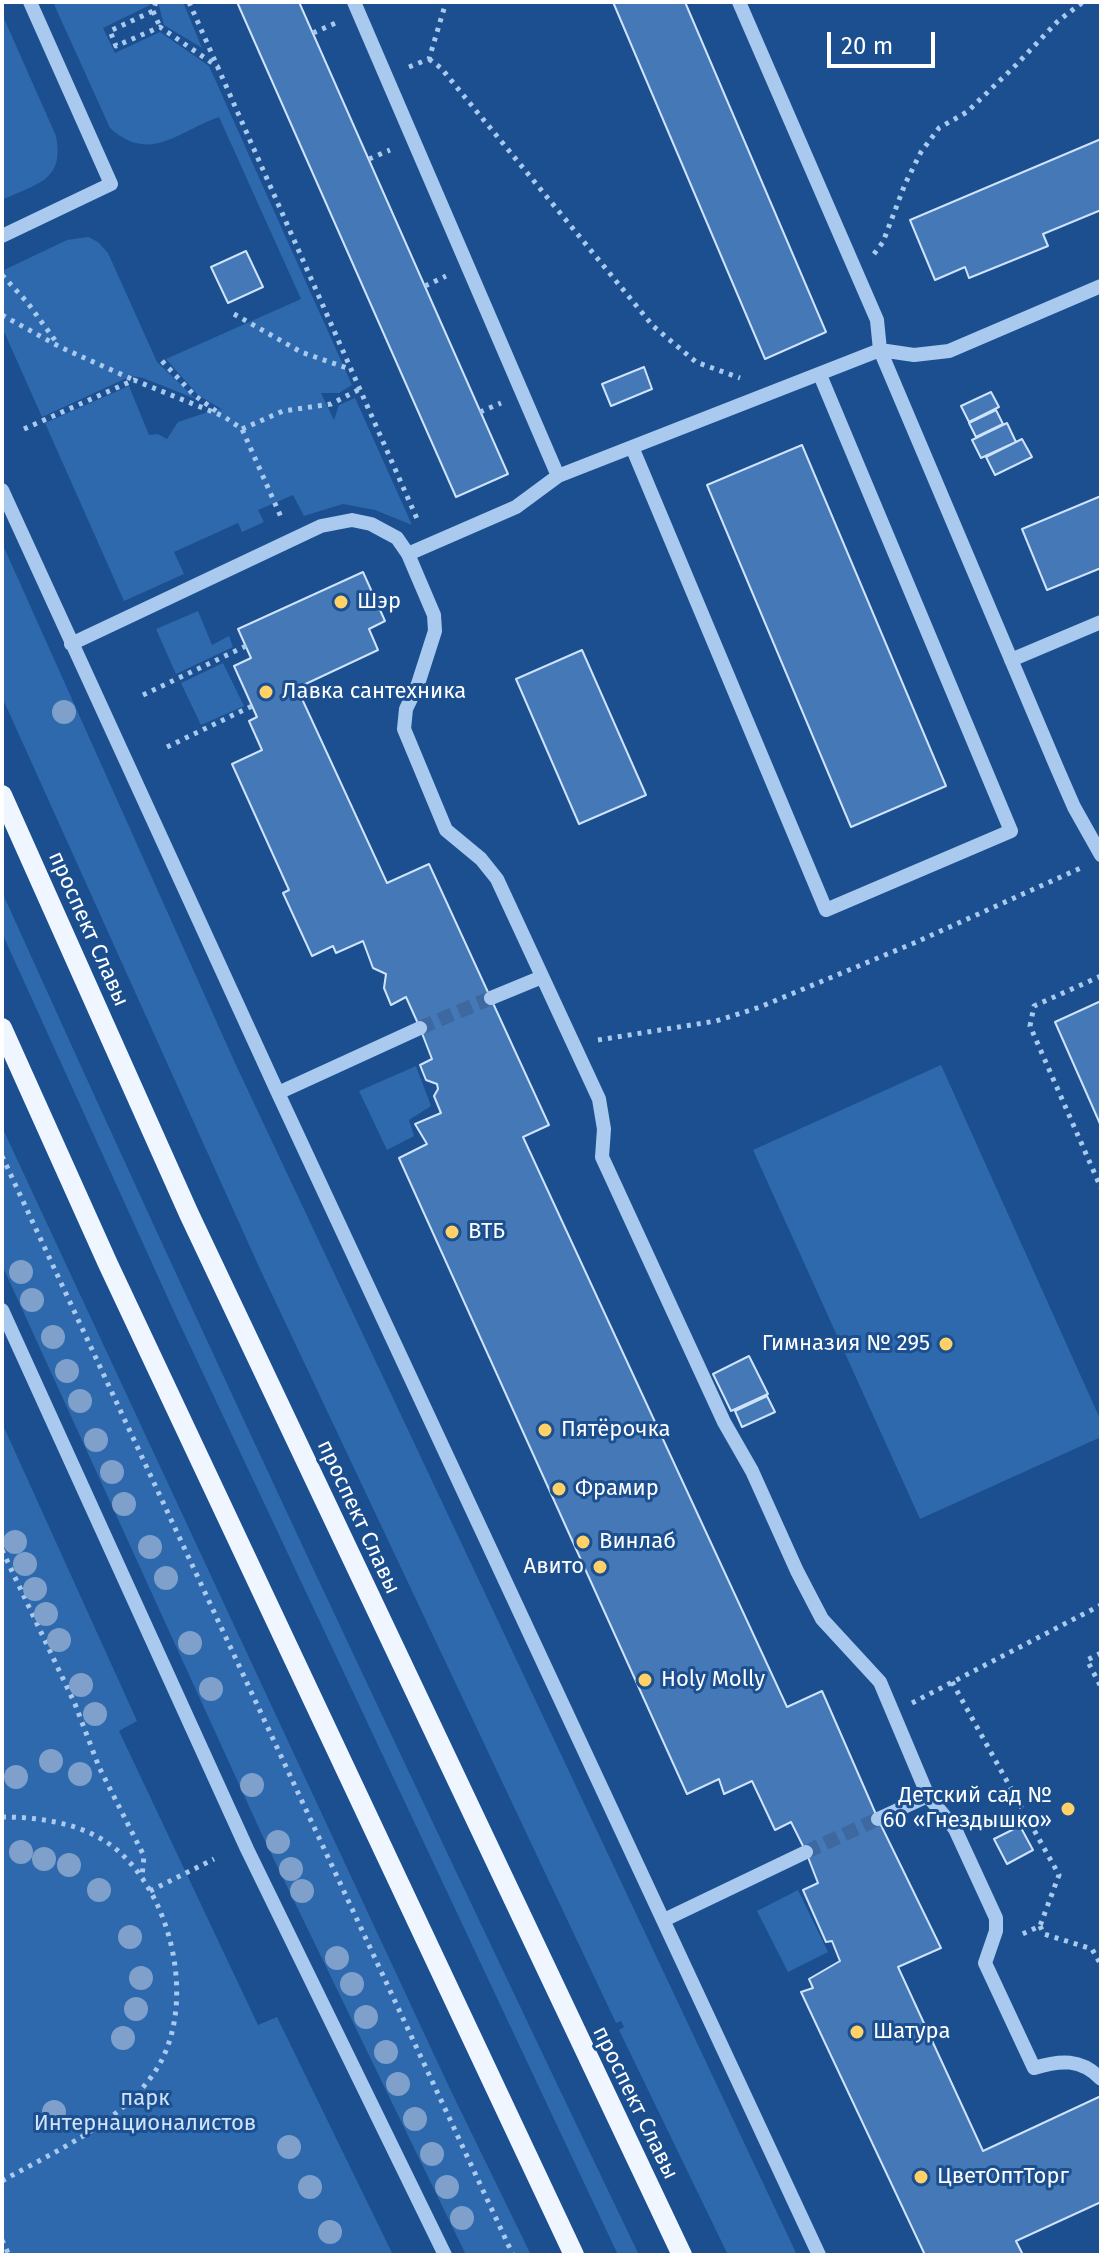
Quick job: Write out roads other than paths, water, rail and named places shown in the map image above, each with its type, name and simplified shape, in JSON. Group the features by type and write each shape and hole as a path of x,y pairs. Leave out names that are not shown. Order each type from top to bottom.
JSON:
{"main road":[{"name":"проспект Славы","path":"2,795 196,1229 682,2255"},
{"path":"2,1028 121,1293 574,2255"}],"street":[{"path":"2,236 111,184 30,2"},
{"path":"354,2 558,476"},
{"path":"739,2 877,320 880,350 1011,660 1074,807 1101,855"},
{"path":"408,554 516,507 558,476 880,350 914,355 949,351 1101,286"},
{"path":"632,447 826,910 1011,831 820,375"},
{"path":"2,490 278,1093 819,2255"},
{"path":"71,644 321,526 352,520 371,524 397,538 408,554 434,615 435,631 418,684 406,709 404,729 446,830 481,859 497,879 599,1099 604,1129 602,1157 724,1422 752,1471 797,1571 822,1619 880,1682 928,1796 955,1829 996,1918 996,1931 985,1963 1034,2068 1055,2062 1072,2062 1084,2066 1101,2079"},
{"path":"1011,660 1101,622"},
{"path":"491,998 542,977"},
{"path":"278,1093 420,1028"},
{"path":"2,1310 247,1849 445,2255"},
{"path":"878,1819 928,1796"},
{"path":"664,1920 806,1852"}],"tunnel":[{"path":"420,1028 491,998"},
{"path":"806,1852 878,1819"}],"place":[{"name":"Шэр","path":"341,602"},
{"name":"Лавка сантехника","path":"266,692"},
{"name":"ВТБ","path":"452,1232"},
{"name":"Гимназия № 295","path":"946,1344"},
{"name":"Пятёрочка","path":"545,1430"},
{"name":"Фрамир","path":"559,1489"},
{"name":"Винлаб","path":"583,1542"},
{"name":"Авито","path":"600,1567"},
{"name":"Holy Molly","path":"645,1680"},
{"name":"Детский сад № 60 «Гнездышко»","path":"1068,1809"},
{"name":"Шатура","path":"857,2032"},
{"name":"ЦветОптТорг","path":"921,2177"}],"park label":[{"name":"парк Интернационалистов","path":"145,2112"}]}
